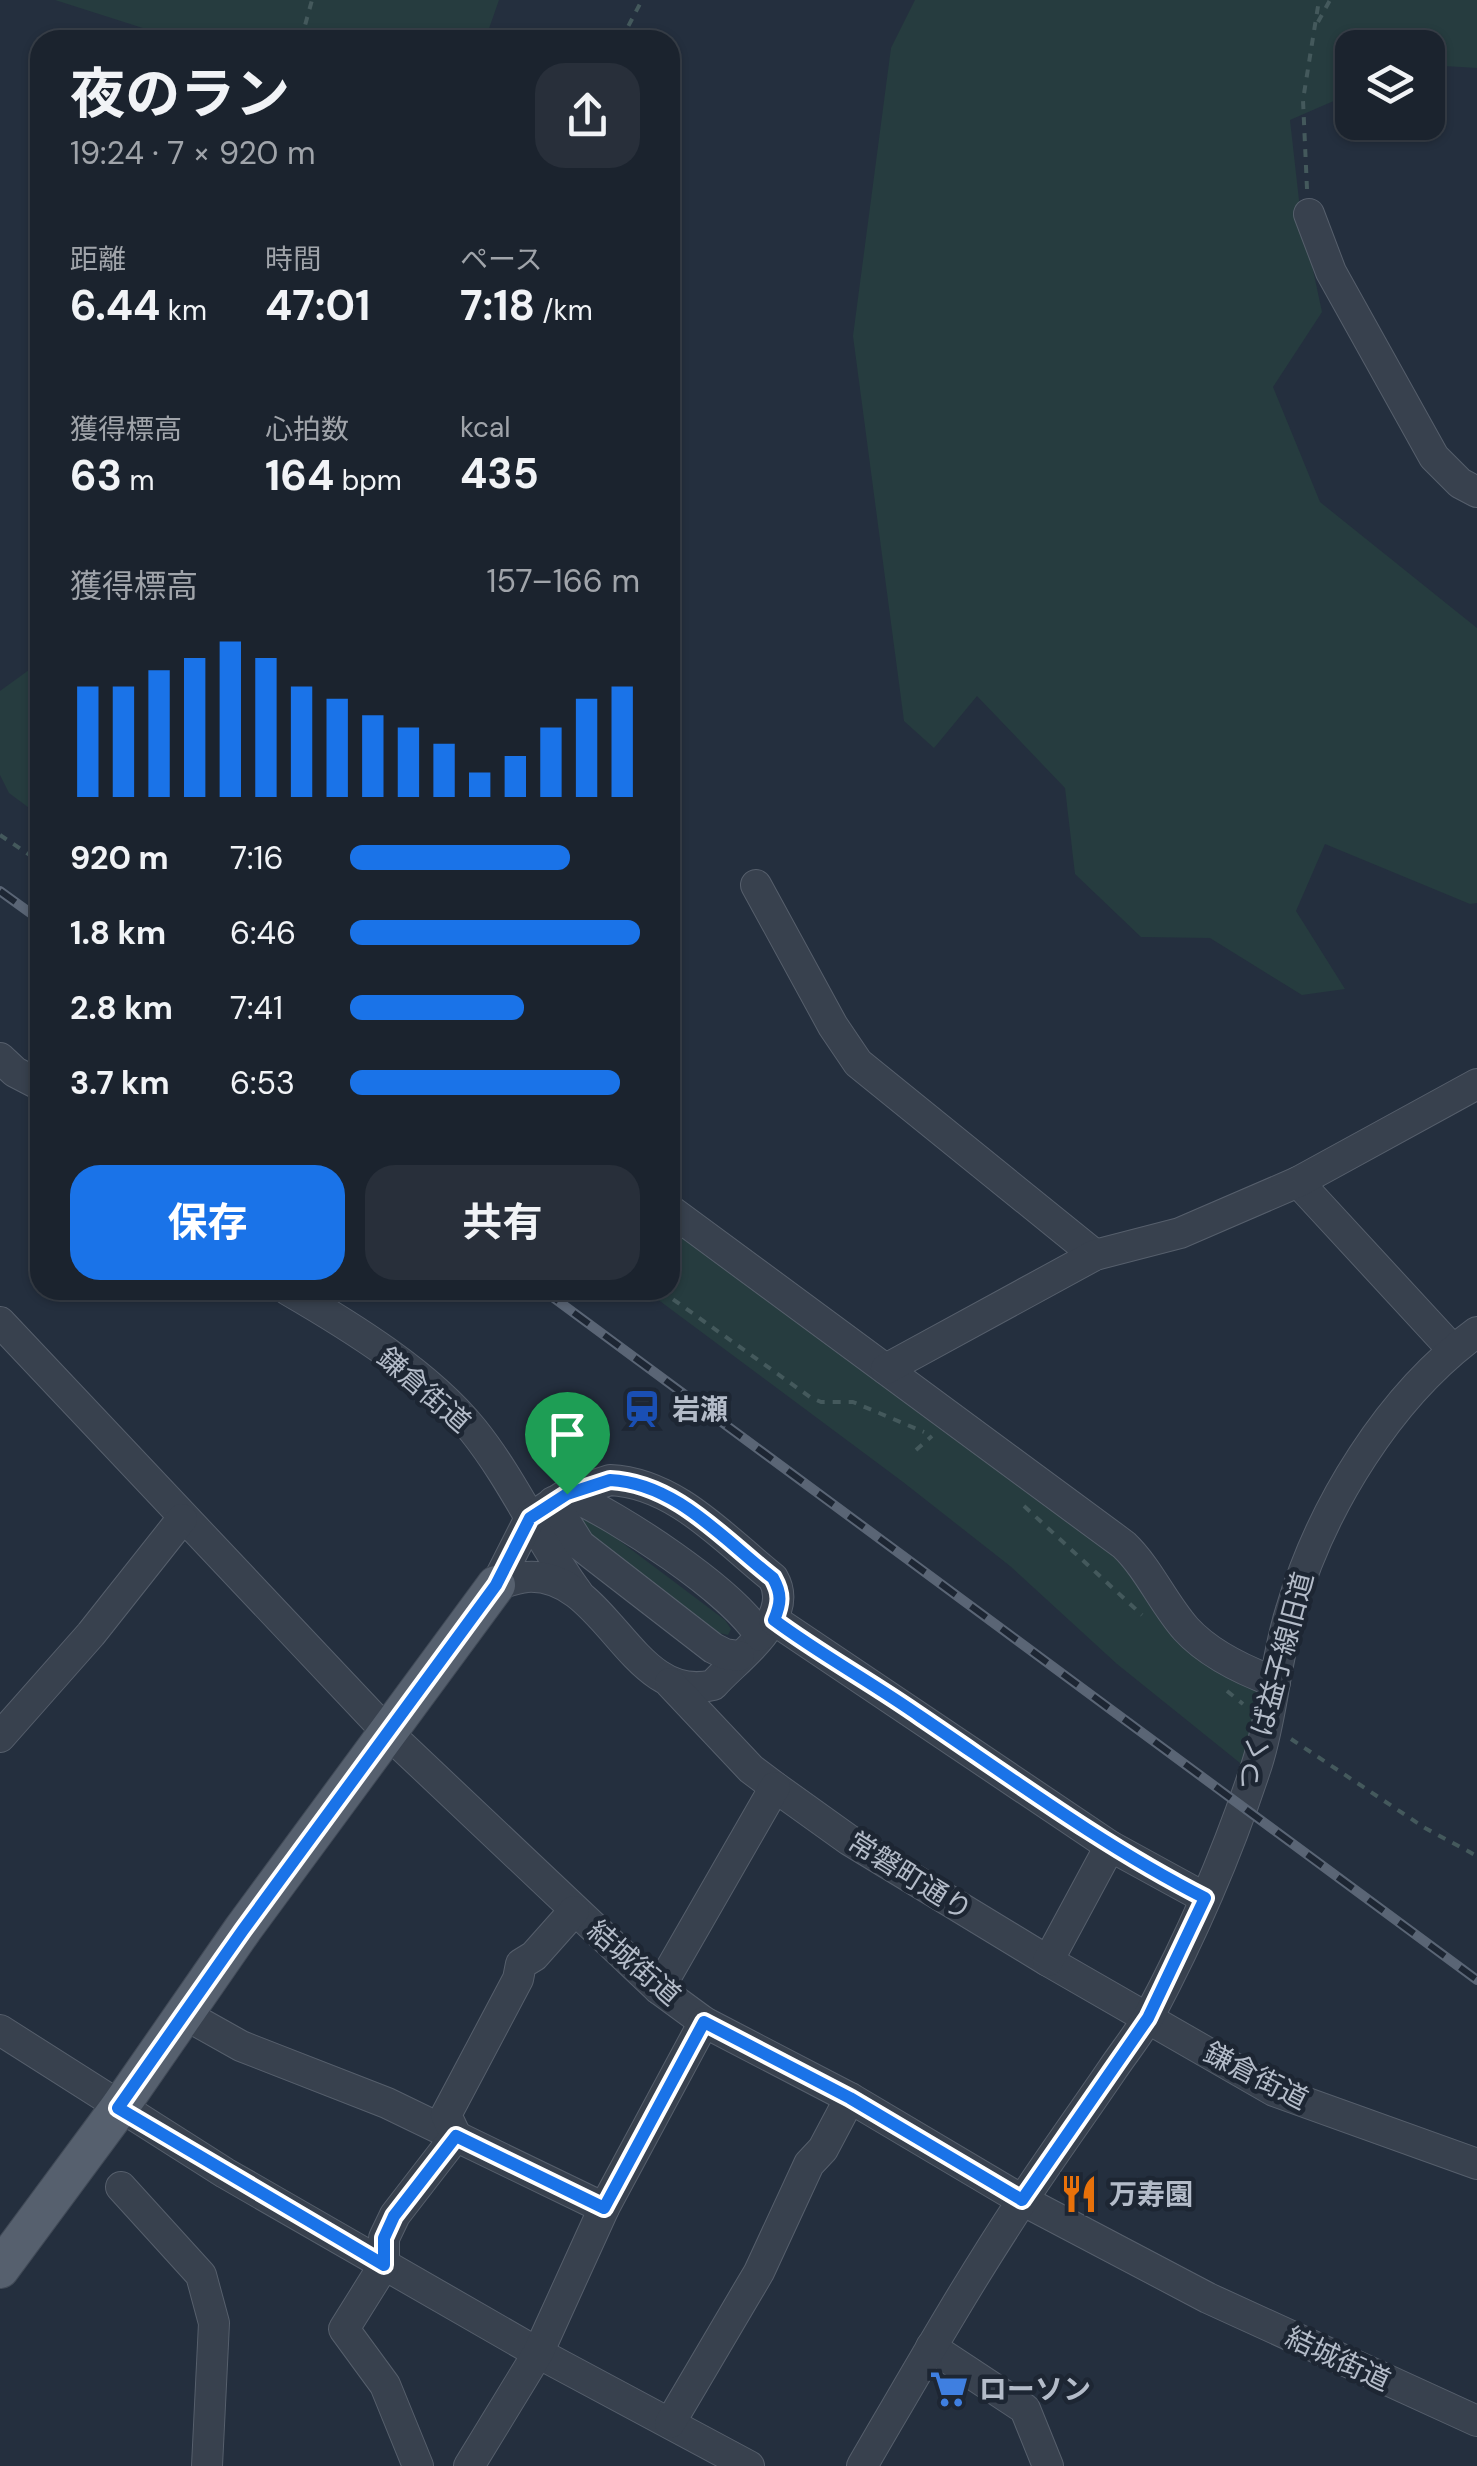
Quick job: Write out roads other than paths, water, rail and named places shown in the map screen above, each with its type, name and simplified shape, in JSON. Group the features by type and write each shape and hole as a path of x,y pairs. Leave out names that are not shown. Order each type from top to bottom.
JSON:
{"main road":[{"path":"0,2269 496,1585"}],"street":[{"path":"1309,214 1331,272 1427,447 1452,476 1477,492"},
{"path":"756,885 833,1026 858,1063 1095,1255"},
{"path":"0,1058 30,1080"},
{"path":"886,1369 1095,1255 1180,1233 1298,1182 1477,1084"},
{"path":"1298,1182 1465,1341"},
{"path":"680,1217 1124,1545 1197,1639 1253,1674 1275,1682"},
{"name":"鎌倉街道","path":"303,1300 404,1366 442,1398 480,1440 520,1497 550,1505"},
{"name":"結城街道","path":"0,1322 388,1733 659,1989 704,2022 850,2098 1022,2200 1208,2298 1477,2421"},
{"name":"つくば益子線旧道","path":"862,2466 1022,2200 1148,2018 1205,1898 1256,1765 1289,1613 1305,1565 1376,1436 1413,1388 1465,1341"},
{"path":"496,1585 550,1505 610,1480 632,1481 663,1493 773,1578 780,1591 780,1606 758,1637 713,1685 706,1720"},
{"path":"550,1505 600,1508 740,1608 758,1637 1205,1898"},
{"path":"550,1505 580,1545 713,1648 726,1654 758,1637"},
{"name":"常磐町通り","path":"550,1505 550,1555 582,1598 636,1654 670,1682 686,1704 706,1720 751,1770 848,1840 1048,1961"},
{"path":"0,1737 91,1634 182,1518"},
{"path":"496,1585 526,1577 546,1580 582,1598"},
{"path":"670,1682 688,1687 713,1685"},
{"path":"659,1989 775,1788"},
{"path":"1048,1961 1110,1846"},
{"path":"456,2136 446,2114 518,1979 521,1964 534,1956 574,1911"},
{"name":"鎌倉街道","path":"1048,1961 1274,2091 1477,2164"},
{"path":"184,2014 242,2046 386,2102 604,2208"},
{"path":"470,2466 538,2353 604,2208 704,2022"},
{"path":"0,2030 118,2108 384,2265 749,2466"},
{"path":"670,2423 759,2272 808,2164 823,2149 850,2098"},
{"path":"418,2466 385,2385 344,2329 384,2265 384,2238 394,2216 456,2136"},
{"path":"121,2187 201,2275 214,2323 207,2466"},
{"path":"931,2346 1025,2409 1048,2466"}],"railway":[{"path":"0,891 30,913"},
{"path":"557,1300 1477,1980"}],"place":[{"name":"岩瀬","path":"642,1409"},
{"name":"万寿園","path":"1079,2194"},
{"name":"ローソン","path":"949,2389"}]}
